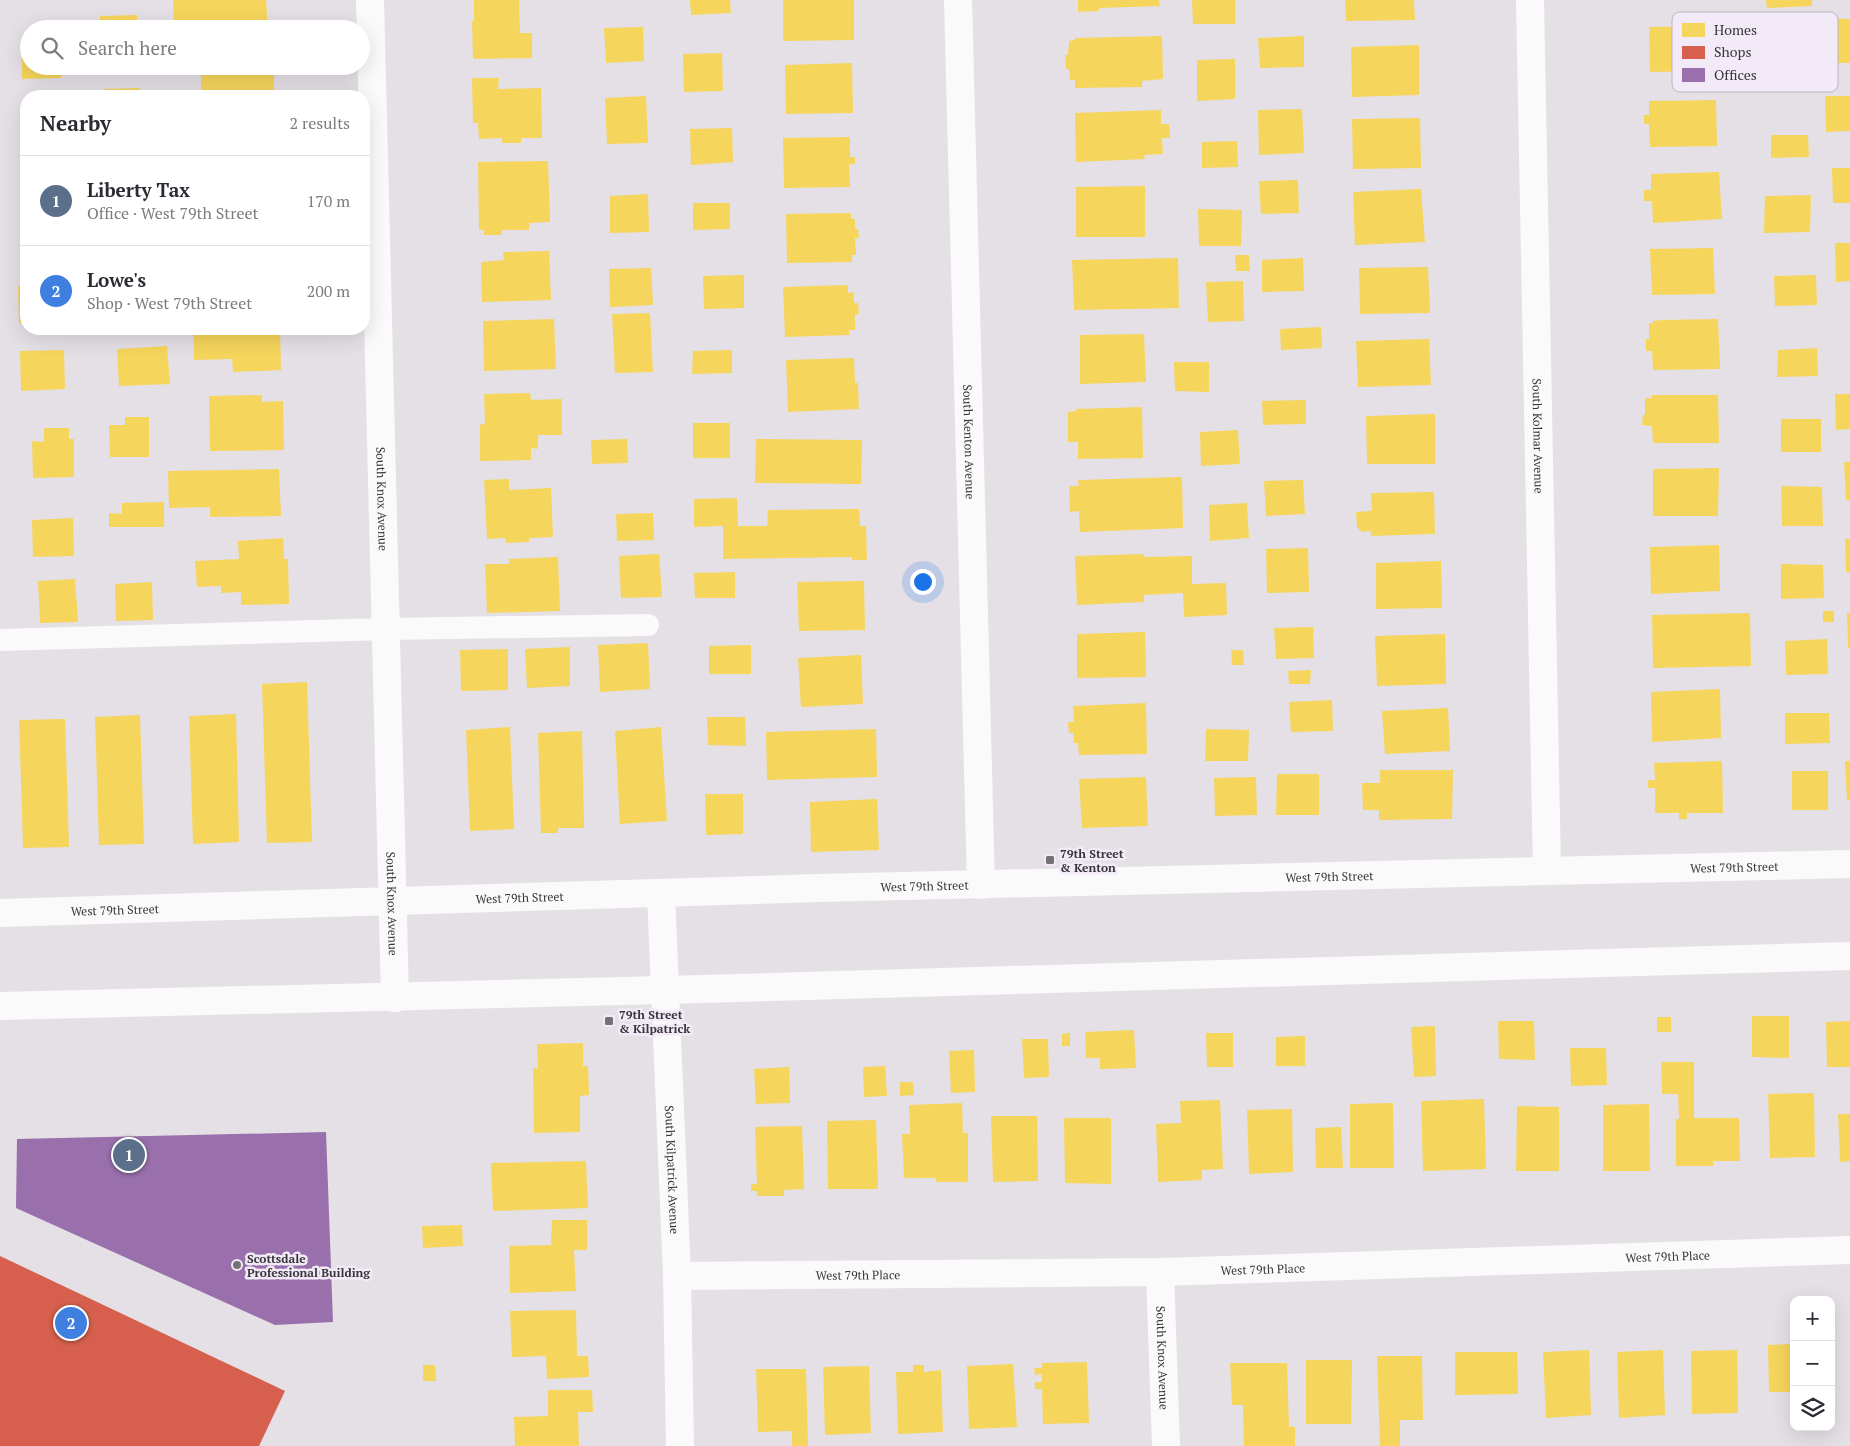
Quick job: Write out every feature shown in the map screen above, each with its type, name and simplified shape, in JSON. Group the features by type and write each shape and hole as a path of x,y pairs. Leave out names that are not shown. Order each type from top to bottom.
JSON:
{"street":[{"name":"South Knox Avenue","path":"370,0 395,998"},
{"name":"South Kenton Avenue","path":"958,0 981,885"},
{"name":"South Kolmar Avenue","path":"1530,0 1547,871"},
{"name":"West 79th Street","path":"0,913 981,885 1850,864"},
{"name":"South Kilpatrick Avenue","path":"661,894 677,1276 680,1446"},
{"path":"0,1006 395,998 1850,956"},
{"name":"West 79th Place","path":"677,1276 1160,1272 1850,1250"},
{"name":"South Knox Avenue","path":"1160,1272 1166,1446"}],"lane":[{"path":"0,640 386,629 648,625"}],"building: Homes":[{"path":"173,0 266,0 267,20 174,20"},
{"path":"474,0 519,0 520,33 532,33 532,58 473,59 472,21 474,21"},
{"path":"690,0 730,0 731,13 691,15"},
{"path":"783,0 854,0 854,40 783,41"},
{"path":"1078,0 1159,0 1160,6 1099,8 1099,11 1078,12"},
{"path":"1192,0 1235,0 1235,24 1193,24"},
{"path":"1345,0 1414,0 1415,20 1346,21"},
{"path":"1766,0 1812,0 1812,6 1767,8"},
{"path":"137,15 137,20 100,20 100,16"},
{"path":"1838,19 1850,19 1850,63 1838,63"},
{"path":"643,27 644,61 606,63 604,28"},
{"path":"1649,27 1672,27 1672,72 1650,72"},
{"path":"1162,36 1163,79 1142,81 1142,87 1075,88 1075,80 1070,80 1069,69 1066,69 1065,55 1068,55 1069,41 1075,40 1075,38"},
{"path":"1304,36 1304,67 1260,68 1258,38"},
{"path":"1419,45 1419,95 1352,97 1351,47"},
{"path":"722,53 723,91 684,92 683,54"},
{"path":"1235,59 1235,99 1197,101 1197,60"},
{"path":"852,63 853,113 786,114 785,65"},
{"path":"22,75 61,75 61,78 22,79"},
{"path":"201,75 274,75 274,90 201,90"},
{"path":"472,78 499,78 498,89 541,88 542,138 521,138 521,143 502,143 502,138 479,139 478,123 473,123"},
{"path":"140,88 140,90 103,90"},
{"path":"646,96 648,143 607,144 605,98"},
{"path":"1825,96 1850,96 1850,131 1826,132"},
{"path":"1716,100 1717,146 1650,147 1649,124 1644,124 1644,115 1649,115 1649,101"},
{"path":"1302,109 1304,153 1259,155 1258,110"},
{"path":"1161,110 1161,124 1169,124 1170,138 1162,138 1163,154 1144,155 1145,159 1076,162 1075,113"},
{"path":"1420,118 1421,168 1353,169 1352,119"},
{"path":"732,128 733,162 691,165 690,129"},
{"path":"1771,135 1808,135 1809,157 1771,158"},
{"path":"850,137 850,157 855,157 855,164 849,164 850,187 784,188 783,138"},
{"path":"1237,141 1238,167 1202,168 1202,142"},
{"path":"548,161 550,222 529,223 529,230 502,230 502,235 484,235 484,230 479,230 478,162"},
{"path":"1832,168 1850,168 1850,203 1833,203"},
{"path":"1719,172 1722,219 1653,223 1652,201 1644,201 1644,190 1651,190 1651,174"},
{"path":"1298,180 1299,213 1261,214 1259,181"},
{"path":"1145,186 1145,237 1076,237 1076,187"},
{"path":"1421,189 1425,242 1355,245 1353,192"},
{"path":"648,194 649,232 610,233 610,196"},
{"path":"1811,195 1810,232 1764,233 1765,196"},
{"path":"693,203 730,203 730,229 693,230"},
{"path":"1198,209 1242,210 1241,246 1199,246"},
{"path":"851,213 851,219 855,219 855,229 858,229 859,238 855,238 856,255 852,255 852,262 787,263 786,214"},
{"path":"1835,243 1850,243 1850,281 1836,282"},
{"path":"1713,248 1715,294 1652,295 1650,249"},
{"path":"549,251 551,300 482,302 481,262 504,260 503,252"},
{"path":"1235,255 1249,255 1250,271 1236,271"},
{"path":"1178,258 1179,308 1074,310 1072,260"},
{"path":"1303,258 1304,291 1262,292 1262,260"},
{"path":"1428,267 1430,313 1360,314 1359,268"},
{"path":"651,268 653,305 610,307 609,269"},
{"path":"744,275 744,308 704,309 703,276"},
{"path":"1816,275 1817,305 1775,306 1774,276"},
{"path":"1243,281 1244,321 1208,322 1206,282"},
{"path":"848,285 848,293 853,292 854,303 858,303 859,314 855,314 855,330 849,330 849,335 785,337 783,287"},
{"path":"18,286 20,286 20,323"},
{"path":"650,313 653,372 615,373 612,314"},
{"path":"554,319 556,369 484,371 483,321"},
{"path":"1718,319 1720,369 1653,370 1652,351 1646,351 1646,339 1649,339 1649,323 1663,320"},
{"path":"1321,327 1322,348 1281,350 1280,329"},
{"path":"1144,334 1146,382 1080,384 1080,335"},
{"path":"193,335 280,335 281,370 233,372 232,359 194,360"},
{"path":"1429,339 1431,385 1358,387 1356,341"},
{"path":"167,346 170,384 119,386 117,349"},
{"path":"1817,348 1818,376 1777,377 1778,350"},
{"path":"64,350 65,389 21,391 20,351"},
{"path":"732,350 732,373 692,374 693,351"},
{"path":"854,358 855,383 858,383 859,409 788,412 786,360"},
{"path":"1174,362 1209,362 1209,392 1175,391"},
{"path":"530,393 531,400 562,399 562,435 538,435 538,449 531,448 531,460 480,461 480,425 485,423 484,394"},
{"path":"1835,394 1850,394 1850,429 1836,430"},
{"path":"262,395 262,402 283,401 284,450 210,451 209,396"},
{"path":"1652,395 1718,395 1719,443 1653,443 1652,426 1642,425 1643,415 1645,415 1645,398 1652,398"},
{"path":"1306,400 1306,424 1263,425 1262,401"},
{"path":"1142,407 1143,458 1078,459 1078,442 1068,442 1068,412 1076,411 1076,409"},
{"path":"1435,414 1435,464 1367,464 1366,416"},
{"path":"125,417 149,417 149,457 110,457 109,425 125,425"},
{"path":"1781,419 1821,419 1821,452 1781,452"},
{"path":"693,423 730,423 730,458 693,458"},
{"path":"44,428 69,428 69,439 74,439 74,477 33,478 32,441 44,442"},
{"path":"1238,430 1240,464 1201,466 1200,432"},
{"path":"627,439 628,463 592,464 591,440"},
{"path":"756,439 862,440 861,484 755,483"},
{"path":"1844,462 1850,462 1850,500 1846,500"},
{"path":"1719,468 1718,516 1653,516 1653,469"},
{"path":"279,469 281,516 210,517 210,507 169,508 168,471"},
{"path":"1182,477 1183,528 1080,532 1079,511 1070,512 1069,486 1079,486 1078,480"},
{"path":"509,479 509,490 551,488 553,537 529,538 529,542 506,543 505,538 487,539 484,480"},
{"path":"1303,480 1305,514 1266,516 1264,481"},
{"path":"1781,486 1822,487 1823,526 1782,526"},
{"path":"1434,492 1435,534 1371,536 1371,531 1362,532 1357,527 1356,512 1372,511 1371,493"},
{"path":"737,498 738,526 767,526 768,510 859,509 860,526 866,526 867,560 852,560 852,557 723,559 723,526 694,527 694,499"},
{"path":"164,502 164,527 109,527 109,513 122,514 122,503"},
{"path":"1247,503 1249,538 1210,541 1209,505"},
{"path":"653,513 654,540 617,541 616,514"},
{"path":"73,518 74,556 33,557 32,520"},
{"path":"283,538 284,559 288,559 289,604 241,605 241,592 221,593 221,586 197,587 195,561 239,559 238,541"},
{"path":"1845,539 1850,539 1850,572 1846,572"},
{"path":"1719,545 1720,591 1651,594 1650,547"},
{"path":"1308,548 1309,592 1267,593 1266,549"},
{"path":"659,554 662,597 621,598 619,556"},
{"path":"1144,554 1144,557 1192,556 1192,584 1226,583 1227,615 1184,617 1183,593 1144,595 1144,602 1077,605 1075,556"},
{"path":"558,557 560,611 487,613 485,564 509,564 509,559"},
{"path":"1441,561 1442,608 1376,609 1376,563"},
{"path":"1781,564 1823,565 1824,598 1781,599"},
{"path":"735,572 735,598 695,598 694,573"},
{"path":"75,579 78,622 40,623 38,581"},
{"path":"864,581 865,630 799,631 797,582"},
{"path":"152,582 153,620 116,621 115,584"},
{"path":"1823,611 1834,611 1834,622 1823,622"},
{"path":"1750,613 1751,666 1653,668 1652,615"},
{"path":"1847,613 1850,613 1850,648 1848,648"},
{"path":"1313,627 1314,658 1276,659 1274,628"},
{"path":"1145,632 1146,677 1077,678 1077,634"},
{"path":"1445,634 1446,684 1377,686 1375,636"},
{"path":"1827,639 1828,674 1786,675 1785,641"},
{"path":"648,643 650,689 600,692 598,645"},
{"path":"751,645 751,674 709,674 709,646"},
{"path":"570,647 570,686 527,688 525,649"},
{"path":"508,649 508,690 461,691 460,650"},
{"path":"1231,650 1243,650 1244,665 1232,665"},
{"path":"861,655 863,704 801,707 798,658"},
{"path":"1311,670 1310,684 1289,684 1288,671"},
{"path":"307,682 312,842 267,843 262,684"},
{"path":"1720,689 1721,738 1652,742 1651,692"},
{"path":"1332,700 1333,731 1291,732 1289,702"},
{"path":"1146,703 1147,754 1079,755 1078,743 1074,743 1073,733 1069,733 1068,722 1074,722 1073,706"},
{"path":"1448,708 1450,751 1385,754 1382,711"},
{"path":"1785,713 1829,713 1830,743 1785,744"},
{"path":"236,714 239,842 193,844 189,716"},
{"path":"140,715 144,844 99,845 95,717"},
{"path":"707,717 745,717 746,746 708,745"},
{"path":"65,719 69,847 23,848 19,720"},
{"path":"510,727 514,829 470,831 466,730"},
{"path":"661,727 667,821 620,824 615,731"},
{"path":"876,729 877,777 767,780 766,732"},
{"path":"1206,729 1249,730 1248,761 1205,761"},
{"path":"582,731 584,828 558,828 558,833 541,833 538,733"},
{"path":"1722,761 1723,813 1687,813 1687,819 1679,819 1679,813 1655,813 1655,788 1648,788 1648,780 1655,780 1654,763"},
{"path":"1845,761 1850,761 1850,800 1847,800"},
{"path":"1380,770 1453,770 1452,819 1379,820 1379,810 1363,810 1362,783 1380,783"},
{"path":"1792,771 1828,771 1828,810 1792,810"},
{"path":"1277,774 1319,774 1319,815 1276,815"},
{"path":"1146,777 1148,826 1082,828 1079,779"},
{"path":"1256,777 1257,815 1215,816 1214,778"},
{"path":"705,794 743,794 743,834 706,835"},
{"path":"877,799 879,850 811,852 810,802"},
{"path":"1752,1016 1789,1016 1789,1058 1752,1057"},
{"path":"1657,1017 1671,1017 1671,1032 1657,1032"},
{"path":"1498,1021 1534,1021 1535,1060 1499,1059"},
{"path":"1850,1021 1850,1067 1827,1067 1826,1022"},
{"path":"1435,1026 1436,1076 1414,1077 1411,1027"},
{"path":"1134,1030 1136,1068 1100,1069 1100,1058 1086,1058 1085,1032"},
{"path":"1070,1033 1070,1046 1062,1046 1062,1034"},
{"path":"1206,1033 1233,1033 1233,1067 1207,1067"},
{"path":"1305,1036 1305,1066 1276,1066 1276,1037"},
{"path":"1022,1039 1048,1039 1049,1077 1024,1078"},
{"path":"583,1043 583,1066 588,1066 589,1095 580,1096 580,1132 534,1133 533,1068 538,1069 537,1044"},
{"path":"1570,1048 1606,1048 1607,1085 1571,1086"},
{"path":"974,1050 975,1092 951,1093 949,1051"},
{"path":"1661,1062 1694,1062 1694,1118 1739,1118 1740,1161 1713,1161 1713,1166 1676,1166 1676,1119 1679,1119 1678,1094 1662,1094"},
{"path":"885,1066 887,1096 864,1097 863,1067"},
{"path":"789,1067 790,1103 756,1104 754,1069"},
{"path":"900,1082 913,1082 914,1095 900,1096"},
{"path":"1814,1093 1815,1157 1770,1158 1768,1094"},
{"path":"1484,1099 1486,1169 1423,1171 1421,1101"},
{"path":"1220,1100 1223,1169 1202,1170 1202,1180 1158,1182 1156,1124 1181,1123 1180,1101"},
{"path":"962,1103 963,1133 968,1133 968,1182 936,1182 936,1178 904,1178 902,1134 910,1134 909,1105"},
{"path":"1393,1103 1394,1168 1350,1168 1350,1104"},
{"path":"1649,1104 1650,1171 1603,1171 1603,1105"},
{"path":"1517,1106 1559,1107 1559,1171 1516,1171"},
{"path":"1292,1109 1293,1172 1249,1174 1247,1110"},
{"path":"1838,1114 1850,1114 1850,1161 1840,1162"},
{"path":"991,1116 1037,1116 1038,1181 993,1182"},
{"path":"1064,1118 1111,1118 1111,1184 1065,1183"},
{"path":"876,1120 878,1189 828,1189 827,1121"},
{"path":"802,1126 804,1189 784,1190 784,1196 757,1196 757,1191 751,1191 751,1184 757,1184 755,1127"},
{"path":"1341,1127 1343,1168 1316,1168 1315,1128"},
{"path":"586,1161 588,1208 493,1211 491,1163"},
{"path":"552,1220 587,1220 587,1250 574,1250 576,1291 510,1293 509,1246 551,1245"},
{"path":"462,1225 463,1246 423,1248 422,1226"},
{"path":"576,1310 577,1356 588,1356 589,1377 547,1379 546,1356 512,1357 510,1311"},
{"path":"1790,1344 1790,1392 1769,1392 1768,1345"},
{"path":"1589,1350 1591,1415 1546,1418 1543,1352"},
{"path":"1663,1350 1665,1415 1619,1418 1617,1352"},
{"path":"1737,1350 1738,1413 1692,1414 1691,1351"},
{"path":"1455,1352 1517,1352 1518,1394 1455,1395"},
{"path":"1377,1356 1422,1356 1423,1420 1400,1420 1400,1446 1380,1446"},
{"path":"1306,1360 1352,1360 1351,1424 1306,1424"},
{"path":"1087,1362 1089,1423 1043,1424 1042,1389 1035,1389 1035,1382 1042,1382 1042,1374 1035,1375 1034,1368 1042,1368 1042,1363"},
{"path":"1230,1363 1287,1363 1289,1427 1295,1427 1295,1446 1244,1446 1243,1405 1232,1405"},
{"path":"1013,1364 1017,1427 969,1429 967,1366"},
{"path":"423,1365 435,1365 436,1381 423,1381"},
{"path":"913,1365 924,1365 924,1372 941,1370 943,1432 898,1434 896,1372 913,1372"},
{"path":"869,1366 871,1433 825,1435 823,1367"},
{"path":"756,1369 806,1369 808,1446 792,1446 792,1431 758,1432"},
{"path":"548,1390 592,1390 593,1412 578,1412 579,1446 515,1446 514,1417 548,1416"}],"building: Shops":[{"path":"0,1256 285,1391 259,1446 0,1446"}],"building: Offices":[{"name":"Scottsdale Professional Building","path":"326,1132 333,1322 275,1325 16,1208 17,1139"}],"place":[{"name":"79th Street & Kenton","path":"1050,860"},
{"name":"79th Street & Kilpatrick","path":"609,1021"},
{"name":"Liberty Tax","path":"129,1155"},
{"name":"Scottsdale Professional Building","path":"237,1265"},
{"name":"Lowe's","path":"71,1323"}]}
